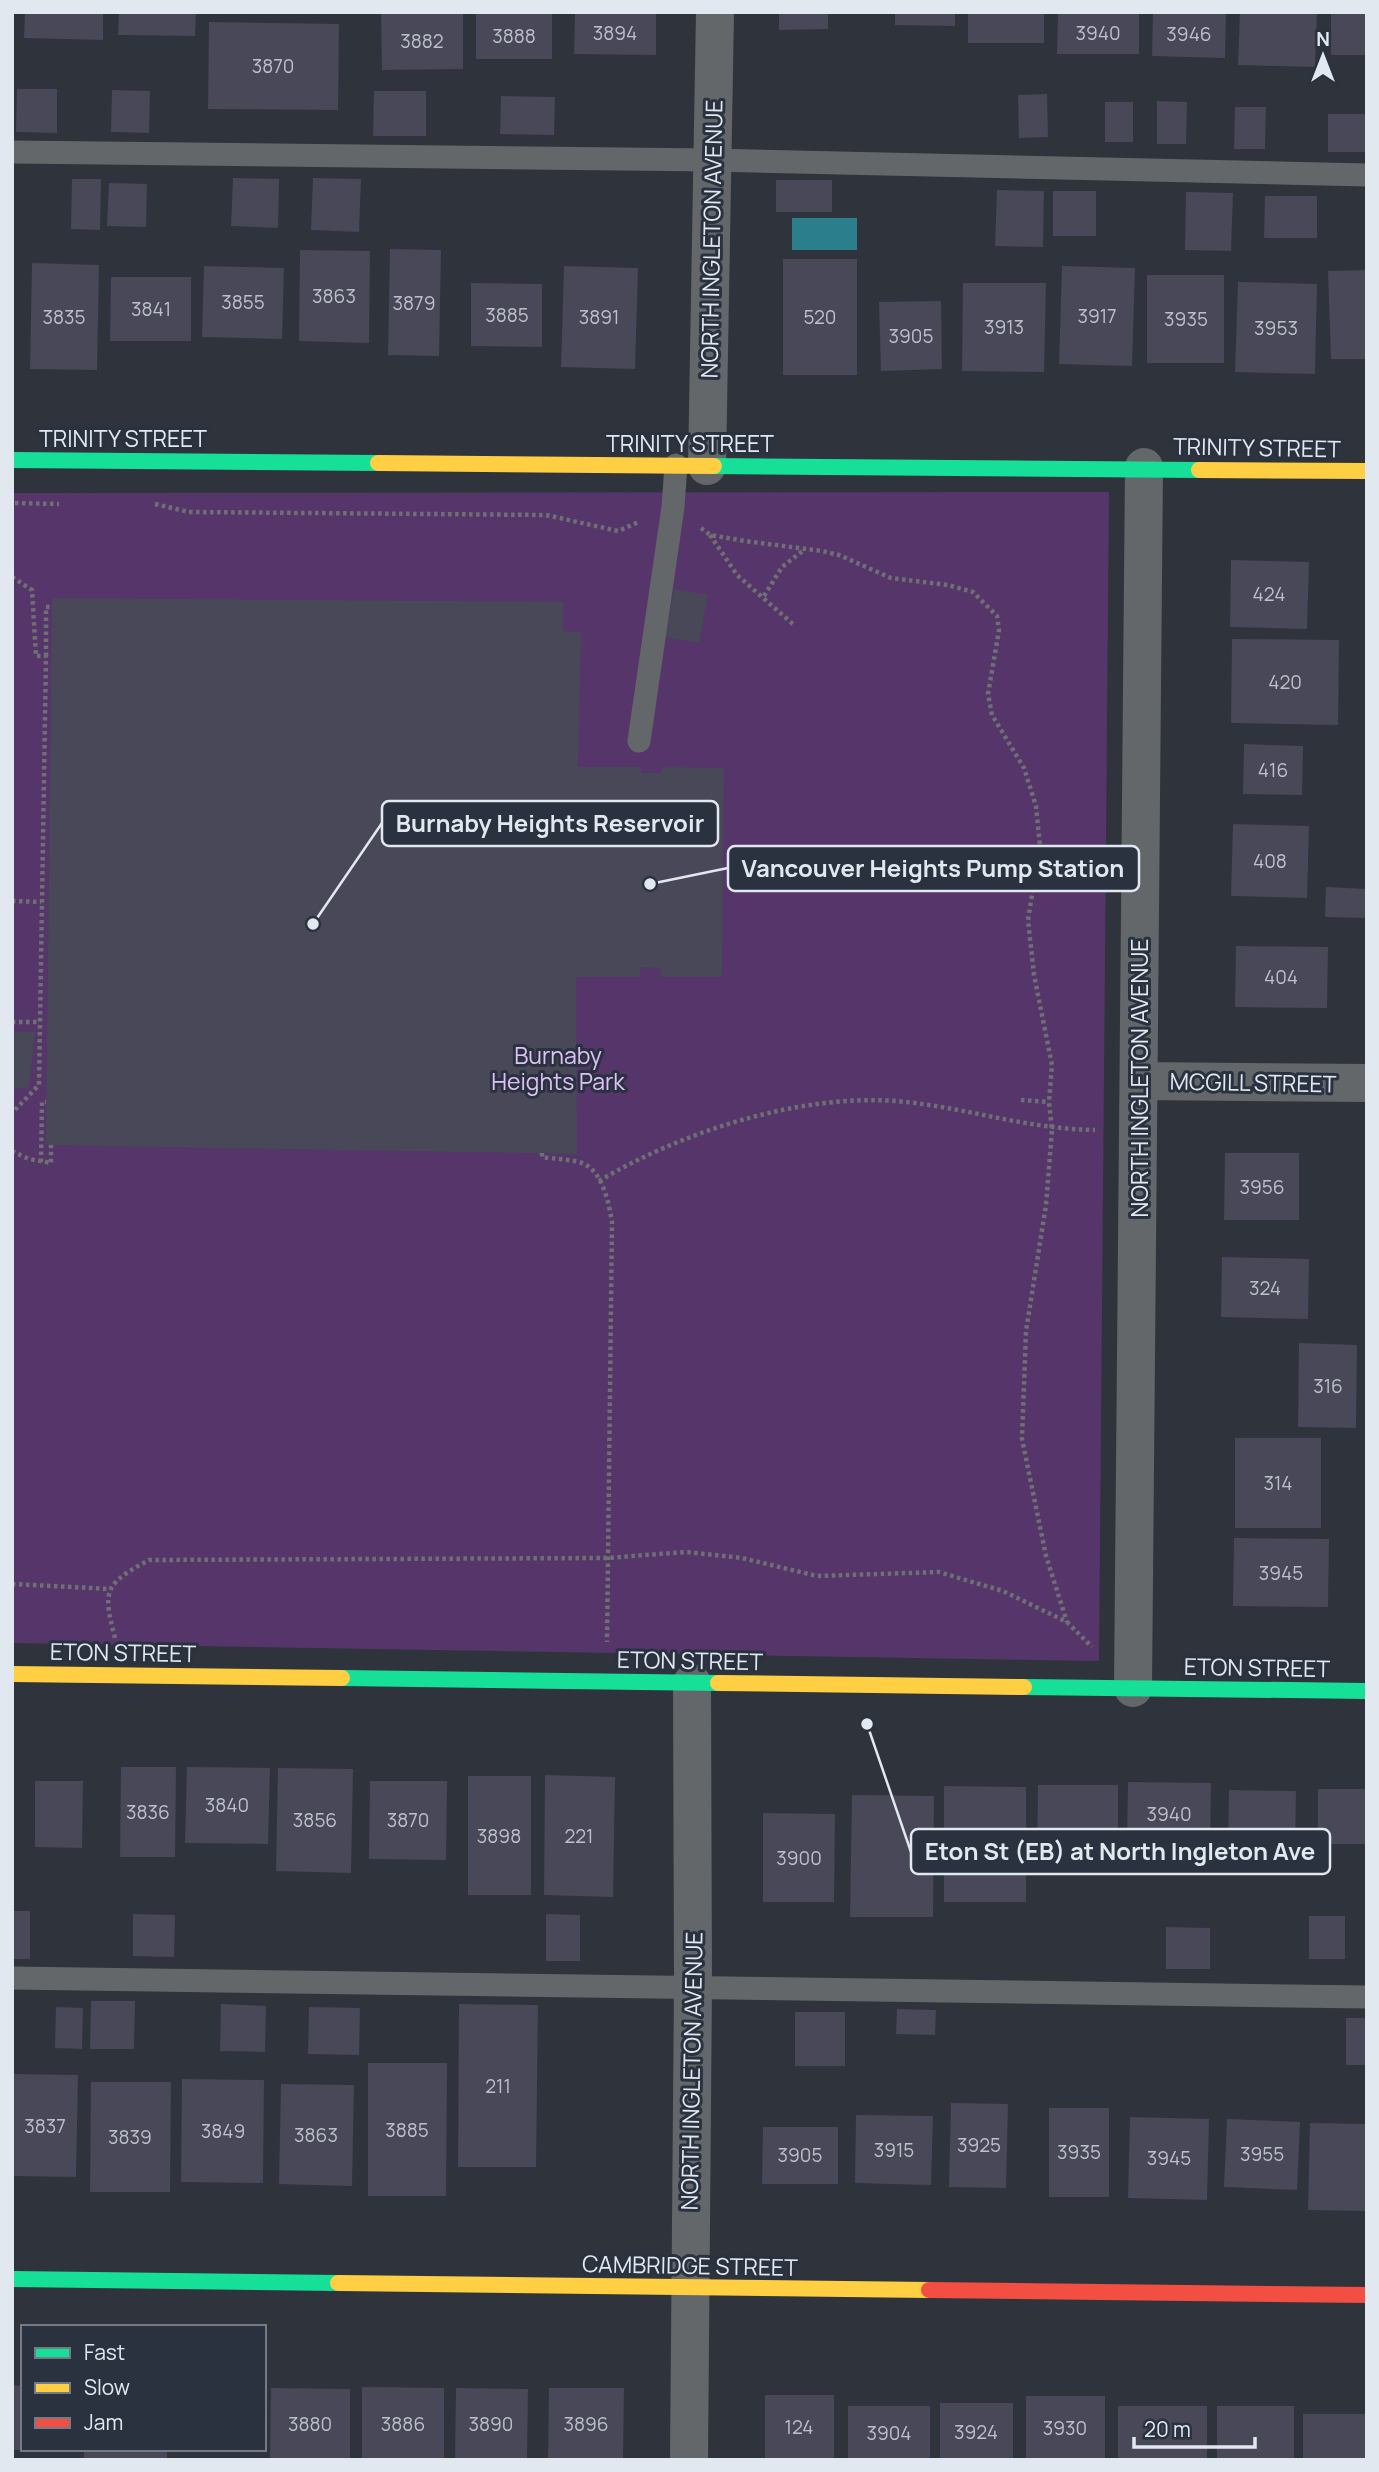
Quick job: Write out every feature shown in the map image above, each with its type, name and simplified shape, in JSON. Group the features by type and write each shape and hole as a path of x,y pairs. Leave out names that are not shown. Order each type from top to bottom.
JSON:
{"street":[{"name":"NORTH INGLETON AVENUE","path":"691,466 712,160 715,12"},
{"name":"TRINITY STREET","path":"12,460 1143,467 1367,471"},
{"name":"NORTH INGLETON AVENUE","path":"1126,1688 1139,1081 1143,467"},
{"name":"MCGILL STREET","path":"1139,1081 1367,1083"},
{"name":"ETON STREET","path":"12,1674 1367,1691"},
{"name":"NORTH INGLETON AVENUE","path":"689,2460 693,1986 692,1683"},
{"name":"CAMBRIDGE STREET","path":"12,2279 1367,2295"}],"lane":[{"path":"12,152 712,160 1367,175"},
{"path":"639,741 673,507 691,466"},
{"path":"12,1978 1367,1997"}],"path":[{"path":"143,501 189,512 546,515 618,531 673,507 710,535 748,587 764,596 794,625"},
{"path":"12,503 67,503"},
{"path":"710,535 839,555 891,578 948,585 973,592 997,616 999,630 988,694 992,715 1024,768 1036,806 1040,846 1028,919 1034,975 1050,1048 1049,1102 1052,1130 1046,1205 1026,1331 1022,1439 1046,1556 1067,1622"},
{"path":"764,596 782,567 805,549"},
{"path":"12,577 32,590 36,656 46,656"},
{"path":"12,1113 39,1085 46,607 52,607"},
{"path":"12,901 41,902"},
{"path":"12,1022 40,1022"},
{"path":"599,1181 642,1155 726,1126 807,1107 858,1100 897,1102 1052,1130 1095,1130"},
{"path":"1021,1100 1049,1102"},
{"path":"41,1162 42,1102 46,1102"},
{"path":"12,1151 51,1163 51,1144"},
{"path":"542,1153 542,1157 583,1163 599,1181 612,1222 606,1558 608,1681"},
{"path":"126,1675 106,1603 110,1589 124,1574 149,1560 606,1558 687,1552 742,1558 817,1576 939,1572 1003,1591 1067,1622 1102,1656 1126,1688"},
{"path":"12,1584 110,1589"}],"green space":[{"name":"Burnaby Heights Park","path":"1109,492 1099,1661 12,1643 12,493"}],"water":[{"path":"792,218 857,218 857,250 792,250"}],"building":[{"path":"25,12 103,12 103,40 24,38"},
{"path":"119,12 196,12 195,36 118,35"},
{"path":"381,12 463,12 463,69 382,70"},
{"path":"476,12 552,12 552,59 476,59"},
{"path":"575,12 656,12 656,55 574,54"},
{"path":"779,12 828,12 828,29 779,30"},
{"path":"895,12 955,12 955,26 895,25"},
{"path":"968,12 1044,12 1044,43 968,43"},
{"path":"1058,12 1139,12 1139,54 1057,54"},
{"path":"1153,12 1226,12 1225,58 1152,56"},
{"path":"1240,12 1317,12 1315,67 1238,65"},
{"path":"1331,12 1367,12 1367,55 1331,55"},
{"path":"209,22 339,24 338,110 208,109"},
{"path":"17,89 57,89 57,133 16,132"},
{"path":"112,90 150,91 149,133 111,132"},
{"path":"374,91 426,91 426,136 373,136"},
{"path":"1047,94 1048,137 1019,138 1018,95"},
{"path":"501,96 555,97 554,135 500,134"},
{"path":"1157,101 1187,102 1186,144 1157,144"},
{"path":"1105,102 1133,102 1133,142 1105,142"},
{"path":"1235,107 1266,107 1265,149 1234,149"},
{"path":"1328,114 1367,114 1367,152 1328,152"},
{"path":"233,178 279,179 278,228 231,226"},
{"path":"313,178 361,179 359,232 311,230"},
{"path":"72,179 101,179 100,230 71,229"},
{"path":"776,180 832,180 832,212 776,212"},
{"path":"109,183 147,184 146,227 107,226"},
{"path":"997,190 1044,191 1043,247 995,246"},
{"path":"1053,191 1096,191 1096,236 1053,236"},
{"path":"1186,192 1233,193 1231,251 1185,250"},
{"path":"1265,196 1317,196 1317,238 1264,238"},
{"path":"390,249 441,250 439,356 388,355"},
{"path":"300,250 370,251 369,343 299,341"},
{"path":"783,259 857,259 857,375 783,375"},
{"path":"32,263 99,265 97,370 30,369"},
{"path":"204,266 284,268 282,339 202,337"},
{"path":"564,266 638,268 635,369 561,367"},
{"path":"1062,266 1135,268 1132,366 1059,364"},
{"path":"1367,270 1367,359 1331,359 1328,271"},
{"path":"1147,275 1224,275 1224,363 1147,363"},
{"path":"111,277 191,277 191,341 110,341"},
{"path":"1238,282 1317,284 1315,374 1235,372"},
{"path":"471,283 542,284 542,347 471,346"},
{"path":"963,283 1046,283 1044,372 962,371"},
{"path":"941,301 942,369 881,371 879,302"},
{"path":"1231,560 1309,562 1307,629 1230,627"},
{"path":"674,589 708,595 699,643 665,637"},
{"path":"52,598 563,602 563,631 581,632 578,767 641,767 641,773 661,773 662,767 724,768 722,977 661,977 661,968 640,967 640,977 576,977 577,1154 46,1145"},
{"path":"1232,639 1339,640 1338,725 1231,723"},
{"path":"1244,744 1303,746 1302,795 1243,794"},
{"path":"1233,824 1309,826 1307,898 1231,896"},
{"path":"1326,887 1367,889 1367,918 1325,917"},
{"path":"1236,946 1328,947 1327,1008 1235,1007"},
{"path":"12,1032 35,1032 29,1087 12,1090"},
{"path":"1225,1153 1299,1153 1299,1220 1224,1220"},
{"path":"1222,1257 1309,1259 1308,1319 1221,1317"},
{"path":"1299,1343 1357,1345 1356,1428 1298,1427"},
{"path":"1235,1438 1321,1438 1321,1528 1235,1528"},
{"path":"1234,1538 1329,1539 1328,1607 1233,1606"},
{"path":"121,1767 176,1767 175,1857 120,1857"},
{"path":"187,1767 270,1768 268,1844 185,1843"},
{"path":"278,1768 353,1769 351,1873 276,1871"},
{"path":"545,1775 615,1777 613,1897 544,1895"},
{"path":"468,1776 531,1776 531,1895 468,1895"},
{"path":"35,1781 83,1781 82,1848 35,1847"},
{"path":"370,1781 447,1781 446,1860 369,1859"},
{"path":"1128,1782 1211,1783 1210,1844 1127,1844"},
{"path":"1038,1785 1118,1785 1118,1861 1037,1861"},
{"path":"944,1786 1026,1787 1026,1902 944,1902"},
{"path":"1318,1789 1367,1789 1367,1844 1318,1844"},
{"path":"1229,1790 1296,1791 1295,1851 1228,1850"},
{"path":"852,1795 934,1796 933,1917 850,1917"},
{"path":"763,1813 835,1814 834,1902 763,1902"},
{"path":"12,1911 30,1911 30,1959 12,1959"},
{"path":"133,1914 175,1915 174,1957 133,1956"},
{"path":"546,1914 580,1915 580,1961 546,1961"},
{"path":"1309,1916 1345,1916 1345,1959 1309,1959"},
{"path":"1166,1927 1210,1928 1210,1969 1166,1969"},
{"path":"91,2001 135,2001 134,2049 90,2049"},
{"path":"221,2004 266,2006 265,2052 220,2051"},
{"path":"459,2004 538,2005 536,2167 458,2167"},
{"path":"56,2007 83,2008 82,2049 55,2048"},
{"path":"309,2007 360,2008 359,2055 308,2054"},
{"path":"897,2009 936,2010 935,2035 896,2034"},
{"path":"795,2012 845,2012 845,2066 795,2066"},
{"path":"1346,2018 1367,2018 1367,2065 1346,2065"},
{"path":"368,2063 447,2063 446,2196 368,2196"},
{"path":"12,2074 78,2075 76,2177 12,2176"},
{"path":"182,2079 264,2080 263,2183 181,2182"},
{"path":"91,2082 171,2082 170,2192 90,2192"},
{"path":"281,2084 354,2085 352,2186 279,2184"},
{"path":"951,2103 1008,2104 1006,2188 949,2187"},
{"path":"1049,2108 1109,2108 1109,2197 1049,2197"},
{"path":"856,2115 933,2116 931,2185 855,2183"},
{"path":"1130,2117 1209,2119 1207,2200 1128,2198"},
{"path":"1227,2119 1300,2122 1297,2190 1224,2187"},
{"path":"1310,2123 1367,2124 1367,2211 1308,2210"},
{"path":"763,2127 838,2127 838,2184 762,2184"},
{"path":"12,2385 21,2386 21,2450 12,2450"},
{"path":"362,2387 444,2388 444,2460 362,2460"},
{"path":"271,2388 350,2389 350,2460 270,2460"},
{"path":"456,2388 528,2389 527,2460 455,2460"},
{"path":"549,2388 624,2388 623,2460 548,2460"},
{"path":"765,2395 834,2395 834,2460 765,2460"},
{"path":"1026,2396 1105,2396 1105,2460 1026,2460"},
{"path":"940,2403 1013,2403 1013,2460 940,2460"},
{"path":"848,2406 930,2406 930,2460 848,2460"},
{"path":"1118,2406 1207,2406 1207,2460 1118,2460"},
{"path":"1217,2406 1294,2406 1294,2460 1217,2460"},
{"path":"1303,2414 1367,2414 1367,2460 1303,2460"},
{"path":"84,2451 167,2451 167,2460 84,2460"}],"traffic: fast":[{"path":"12,460 378,463"},
{"path":"714,466 1199,470"},
{"path":"342,1678 718,1683"},
{"path":"1024,1687 1367,1691"},
{"path":"12,2279 338,2283"}],"traffic: slow":[{"path":"378,463 714,466"},
{"path":"1199,470 1367,471"},
{"path":"12,1674 342,1678"},
{"path":"718,1683 1024,1687"},
{"path":"338,2283 929,2290"}],"traffic: jam":[{"path":"929,2290 1367,2295"}],"place":[{"name":"Vancouver Heights Pump Station","path":"650,884"},
{"name":"Burnaby Heights Reservoir","path":"313,924"},
{"name":"Eton St (EB) at North Ingleton Ave","path":"867,1724"}]}
